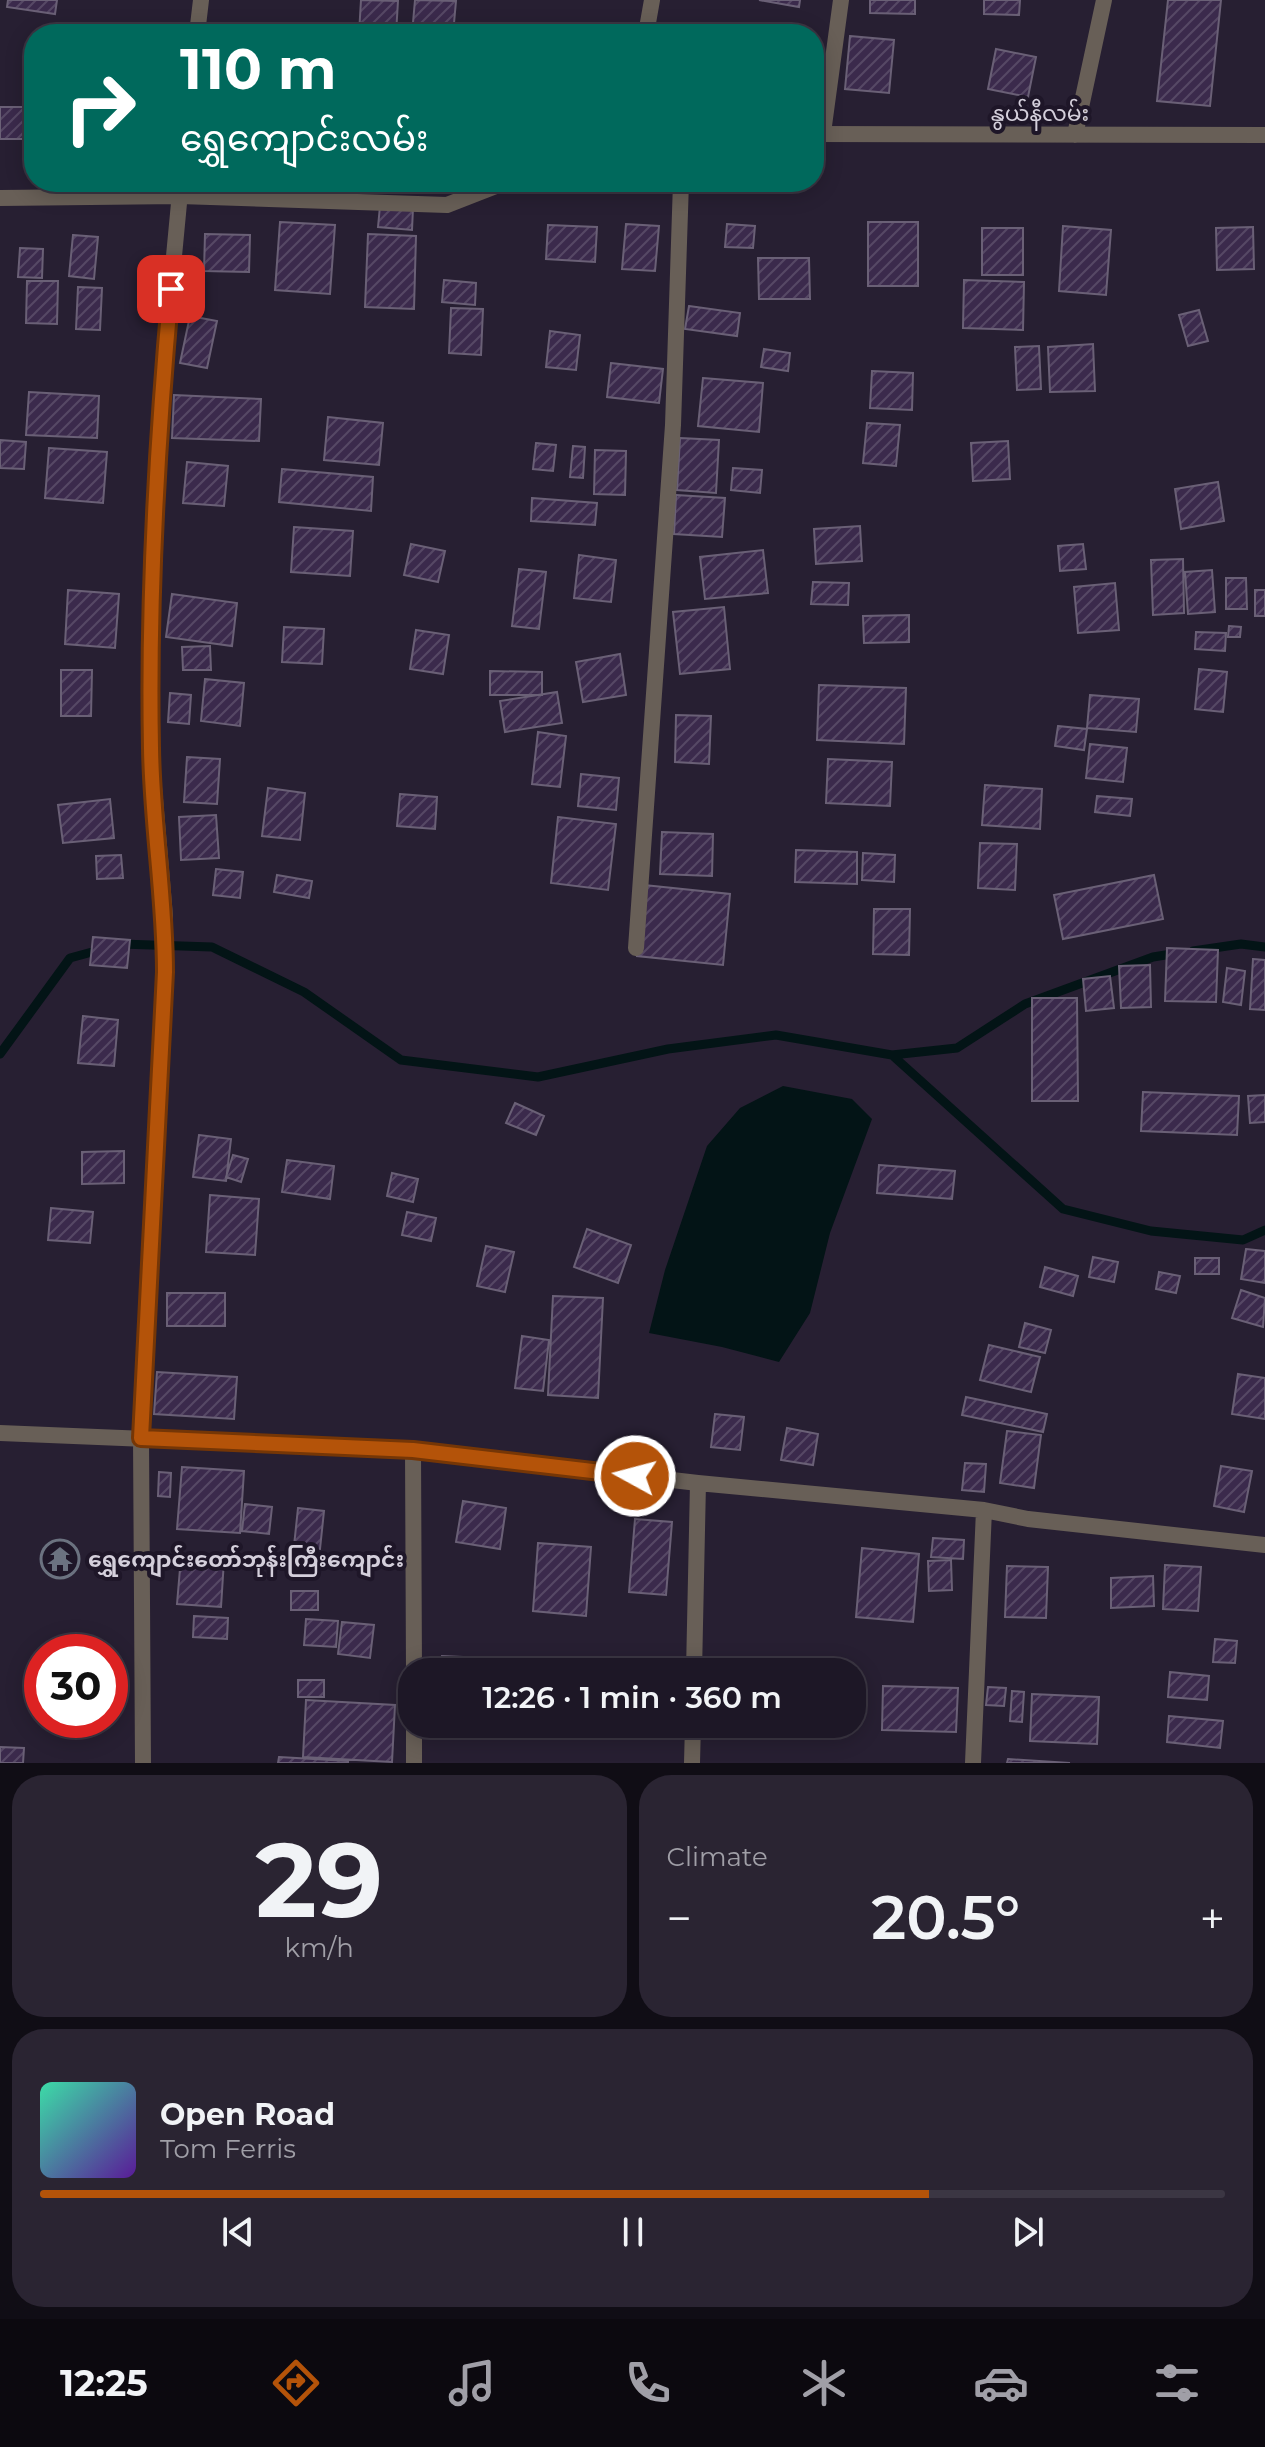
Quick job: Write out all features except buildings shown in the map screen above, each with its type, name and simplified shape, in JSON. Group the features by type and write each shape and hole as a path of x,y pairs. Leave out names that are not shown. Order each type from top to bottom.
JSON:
{"street":[{"path":"198,24 201,0"},
{"path":"648,24 652,0"},
{"path":"824,98 841,0"},
{"path":"1075,135 1104,0"},
{"name":"နွယ်နီလမ်း","path":"824,133 1265,135"},
{"path":"0,198 121,192"},
{"path":"143,1763 141,1438 165,972 165,916 151,752 152,558 165,351 181,192"},
{"path":"231,192 447,205 480,192"},
{"path":"636,948 673,425 681,192"},
{"path":"0,1433 413,1450 698,1483 984,1510 1028,1519 1265,1545"},
{"path":"413,1450 414,1658"},
{"path":"694,1658 698,1483"},
{"path":"973,1763 984,1510"},
{"path":"414,1738 414,1763"},
{"path":"692,1763 693,1738"}],"shaded area":[{"path":"783,1086 852,1099 872,1119 830,1233 810,1313 779,1362 649,1333 665,1270 707,1146 740,1108"}],"waterway":[{"path":"121,944 212,947 304,992 401,1060 538,1077 668,1049 776,1035 892,1055 1063,1209 1151,1231 1243,1240 1265,1230"},
{"path":"1193,951 1241,944 1265,947"},
{"path":"0,1054 70,958 103,949"},
{"path":"892,1055 957,1048 1025,1004 1153,957 1178,953"}],"place":[{"name":"ရွှေကျောင်းတော်ဘုန်းကြီးကျောင်း","path":"60,1559"}],"route":[{"path":"171,289 152,558 151,752 165,916 165,972 141,1438 413,1450 635,1476"}]}
